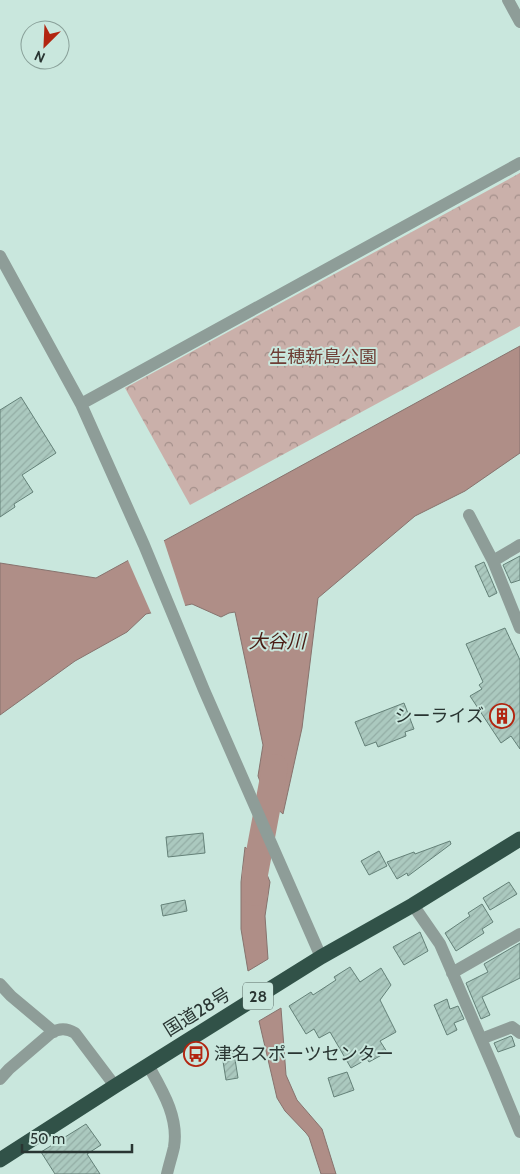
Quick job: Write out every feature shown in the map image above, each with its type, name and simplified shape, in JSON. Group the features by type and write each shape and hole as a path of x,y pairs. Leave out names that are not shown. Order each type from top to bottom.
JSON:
{"highway":[{"name":"国道28号","path":"0,1160 321,957 412,905 520,838"}],"street":[{"path":"508,0 520,22"},
{"path":"81,404 520,163"},
{"path":"0,256 81,404 144,544 199,680 321,957"},
{"path":"469,515 493,561 520,628"},
{"path":"493,561 520,545"},
{"path":"412,905 440,944 520,1132"},
{"path":"452,972 520,934"},
{"path":"0,984 11,996 54,1032"},
{"path":"481,1039 512,1028 520,1033"},
{"path":"0,1078 54,1032 62,1029 75,1033 115,1086"},
{"path":"148,1066 170,1107 175,1136 166,1174"}],"green space":[{"name":"生穂新島公園","path":"520,173 520,326 190,505 125,388"}],"water":[{"path":"520,346 520,453 465,491 415,516 318,598 302,728 283,814 267,800 258,776 263,745 235,612 221,617 192,604 146,614 127,632 75,661 0,715 0,563 96,578"},
{"path":"245,847 262,862 270,882 265,916 268,959 248,971 241,929 241,882"},
{"path":"281,1008 286,1075 297,1100 322,1129 336,1174 321,1174 309,1137 285,1111 277,1098 259,1021"}],"pier":[{"path":"163,538 186,608 152,615 127,558"}],"building":[{"path":"21,397 56,453 22,475 33,492 14,504 15,507 0,517 0,410"},
{"path":"520,556 520,580 511,583 503,565"},
{"path":"484,562 497,593 489,597 475,566"},
{"name":"シーライズ","path":"505,628 520,660 520,749 511,736 501,743 470,696 482,689 479,685 483,682 466,644"},
{"path":"404,703 414,729 405,732 406,736 378,747 376,742 365,746 355,722"},
{"path":"203,833 205,853 168,857 166,837"},
{"path":"450,841 451,844 408,876 407,873 397,879 387,862 414,852 415,854"},
{"path":"379,851 387,866 369,875 361,861"},
{"path":"509,882 517,894 490,910 483,898"},
{"path":"185,900 187,911 163,916 161,905"},
{"path":"482,904 493,922 482,929 484,933 456,951 445,933 470,916 468,913"},
{"path":"420,932 428,951 404,965 393,947"},
{"path":"520,943 520,978 482,997 490,1015 481,1019 466,983 488,972 484,964"},
{"path":"350,967 360,982 381,968 391,985 380,1000 396,1032 380,1041 387,1052 369,1062 367,1059 351,1068 330,1032 319,1038 314,1029 306,1034 289,1006 311,992 313,995 336,980 334,977"},
{"path":"447,999 450,1009 458,1006 464,1019 454,1023 457,1030 447,1035 434,1005"},
{"path":"511,1036 515,1046 498,1052 494,1043"},
{"path":"234,1053 238,1078 226,1080 222,1055"},
{"path":"347,1072 354,1090 334,1097 328,1078"},
{"path":"86,1124 101,1145 87,1154 100,1174 55,1174 41,1152"}],"waterway":[{"name":"大谷川","path":"255,893 255,874 275,767"}],"place":[{"name":"シーライズ","path":"502,716"},
{"name":"津名スポーツセンター","path":"196,1054"}]}
